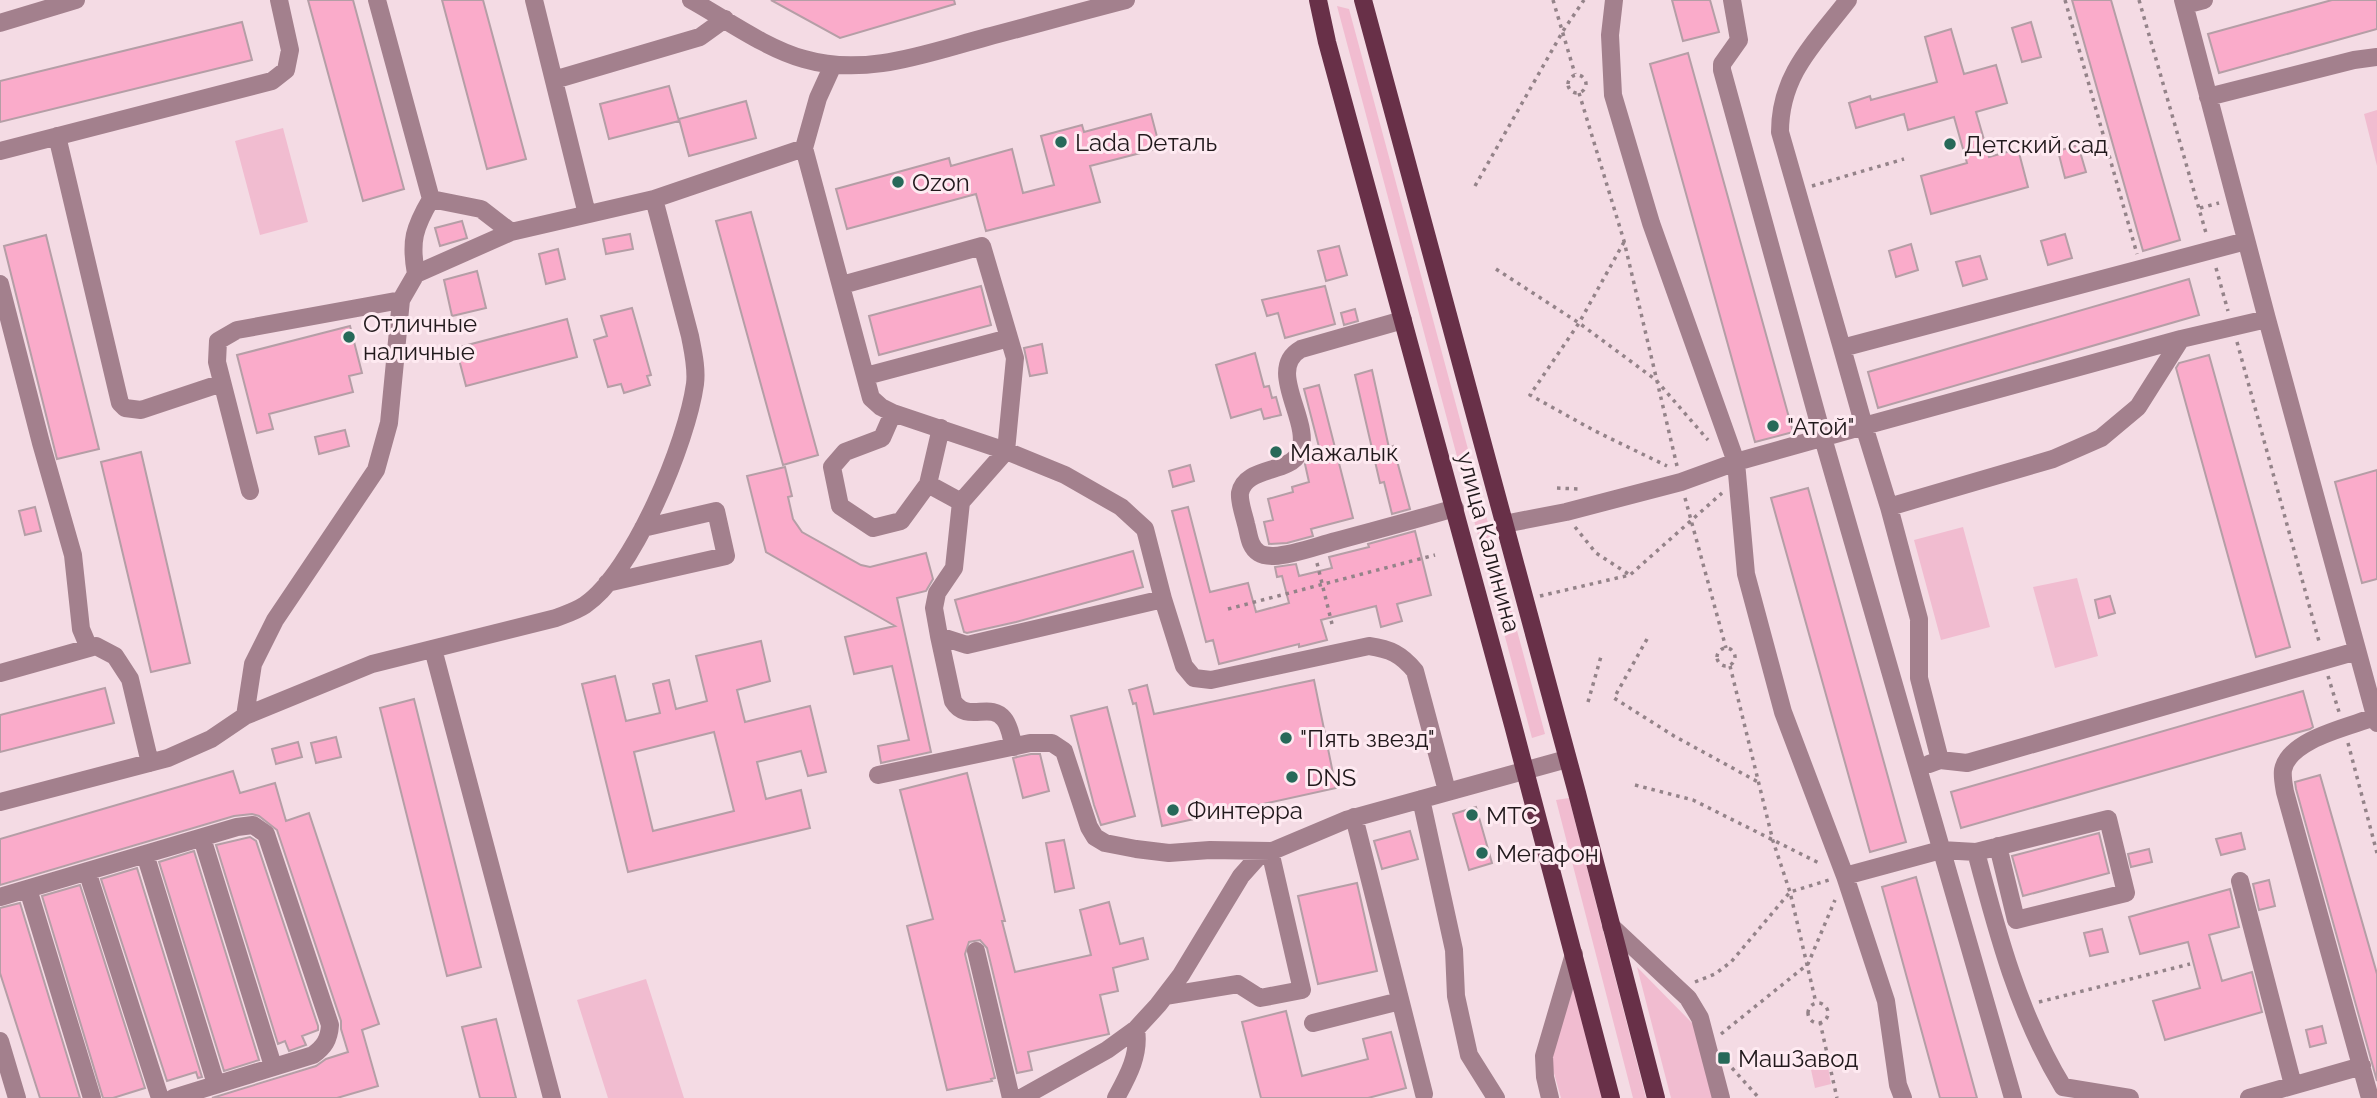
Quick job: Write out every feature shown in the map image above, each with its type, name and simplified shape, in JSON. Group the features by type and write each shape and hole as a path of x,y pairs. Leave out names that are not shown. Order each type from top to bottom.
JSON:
{"main road":[{"name":"улица Калинина","path":"1318,0 1327,42 1455,508 1611,1098"},
{"name":"улица Калинина","path":"1363,0 1656,1098"}],"street":[{"path":"0,23 75,0"},
{"path":"0,151 272,80 286,70 290,50 279,0"},
{"path":"377,0 431,199 419,220 412,249 416,274"},
{"path":"534,0 587,214"},
{"path":"691,0 771,45 803,59 833,65 883,64 903,60 1126,0"},
{"path":"1614,0 1610,35 1613,95 1651,223 1736,462 1746,575 1783,712 1845,876 1886,1001 1898,1085 1903,1098"},
{"path":"1732,0 1739,40 1722,64 1722,70 1823,438 2013,1098"},
{"path":"1848,0 1791,75 1780,114 1780,132 1919,619 1919,678 1940,760"},
{"path":"2204,0 2184,2 2376,720 2306,742 2292,753 2283,770 2284,792 2370,1098"},
{"path":"554,80 700,37 725,19"},
{"path":"2208,97 2354,60 2377,57"},
{"path":"833,65 818,98 804,148 871,398 894,413 1006,451 1065,475 1121,507 1145,529 1184,666 1194,678 1211,680 1369,646 1388,649 1404,657 1415,671 1447,791"},
{"path":"57,136 120,403 125,408 141,410 222,383"},
{"path":"246,716 253,664 275,620 376,470 389,423 401,300 416,274 511,232 654,199 804,148"},
{"path":"431,199 481,209 511,232"},
{"path":"0,802 150,763 211,739 246,716 363,667 556,618 586,604 607,583 643,528 674,462 690,410 695,381 695,359 690,336 654,199"},
{"path":"1842,348 2246,241"},
{"path":"842,285 982,246 1015,358 1006,451 961,502 954,568 937,593 934,608 953,701 958,709 966,712 997,713 1006,720 1014,747"},
{"path":"0,284 73,555 81,629 89,648"},
{"path":"250,491 217,362 218,341 237,330 401,300"},
{"path":"1504,524 1566,512 1681,482 1736,462 1864,426 2181,339 2267,319"},
{"path":"1403,320 1301,349 1293,354 1287,363 1301,447 1298,456 1244,484 1240,495 1251,545 1260,554 1273,556 1455,508"},
{"path":"866,376 1009,338"},
{"path":"1889,507 2053,459 2101,438 2138,407 2181,339"},
{"path":"894,413 882,438 845,452 832,467 840,506 873,528 901,521 928,484 941,428"},
{"path":"928,484 961,502"},
{"path":"607,583 726,556 716,511 643,528"},
{"path":"939,636 967,645 1163,599"},
{"path":"0,673 96,646 115,656 130,679 150,763"},
{"path":"433,649 552,1098"},
{"path":"1917,767 1940,760 1967,762 2357,651"},
{"path":"878,775 1030,743 1052,743 1064,751 1089,827 1095,837 1105,843 1169,853 1210,850 1270,852"},
{"path":"1021,1098 1107,1050 1136,1029 1165,996 1241,876 1258,857 1354,817 1567,759"},
{"path":"1421,799 1454,950 1456,996 1469,1055 1496,1098"},
{"path":"1354,817 1424,1094"},
{"path":"1845,876 1941,849 1976,852 1998,846 2108,819 2126,892 2016,920 1998,846"},
{"path":"0,897 253,825 266,834 330,1026 329,1036 323,1048 313,1055 173,1098"},
{"path":"202,838 273,1066"},
{"path":"1165,996 1238,984 1260,998 1302,990 1270,852"},
{"path":"1976,852 1991,911 2022,1006 2063,1087 2130,1098"},
{"path":"145,854 216,1084"},
{"path":"88,871 160,1098"},
{"path":"2240,881 2293,1085"},
{"path":"28,889 92,1098"},
{"path":"1611,926 1688,998 1700,1018 1721,1098"},
{"path":"976,951 1011,1098"},
{"path":"1550,1098 1544,1056 1574,954"},
{"path":"1312,1023 1400,1001"},
{"path":"1116,1098 1135,1056 1138,1039 1136,1029"},
{"path":"0,1041 17,1098"},
{"path":"2249,1098 2362,1066"}],"path":[{"path":"1553,0 1575,75"},
{"path":"1475,186 1563,31 1584,0"},
{"path":"2065,0 2141,269"},
{"path":"2139,0 2233,327 2377,853"},
{"path":"1575,75 1582,75 1587,82 1586,87 1579,93 1572,92 1569,87 1569,79 1575,75"},
{"path":"1579,93 1624,241 1679,471 1595,431 1530,395 1579,323 1624,241"},
{"path":"1796,187 1817,185 1904,159"},
{"path":"1496,269 1579,323 1656,380 1714,446"},
{"path":"1681,482 1726,648"},
{"path":"1524,600 1630,575 1721,493"},
{"path":"1566,512 1580,535 1596,553 1630,575"},
{"path":"1313,547 1332,624"},
{"path":"1228,609 1435,555"},
{"path":"1647,639 1614,698 1674,736 1758,782"},
{"path":"1731,649 1735,660 1730,666 1721,665 1717,661 1718,652 1731,649"},
{"path":"1588,702 1602,653"},
{"path":"1730,666 1773,841 1790,892 1816,1003"},
{"path":"1635,785 1693,800 1845,876"},
{"path":"1692,983 1715,974 1731,962 1790,892 1845,876"},
{"path":"1714,1040 1808,964 1845,876"},
{"path":"2022,1006 2190,964"},
{"path":"1816,1003 1822,1004 1827,1011 1827,1017 1820,1022 1811,1020 1808,1015 1809,1009 1816,1003"},
{"path":"1820,1022 1837,1098"},
{"path":"1724,1059 1759,1098"}],"shaded area":[{"path":"1337,6 1349,9 1545,734 1532,738"},
{"path":"2377,110 2377,166 2364,114"},
{"path":"283,128 308,222 260,235 235,141"},
{"path":"1963,527 1990,627 1941,640 1914,540"},
{"path":"2077,578 2098,656 2055,668 2033,587"},
{"path":"1569,798 1646,1098 1633,1098 1556,800"},
{"path":"1637,967 1696,1027 1714,1098 1671,1098"},
{"path":"646,979 684,1098 608,1098 577,1000"},
{"path":"1573,982 1604,1098 1561,1098 1550,1059"},
{"path":"1827,1061 1831,1084 1815,1088 1810,1065"}],"building":[{"path":"308,0 353,0 404,189 363,201"},
{"path":"442,0 483,0 526,159 487,169"},
{"path":"771,0 954,0 955,4 840,38"},
{"path":"1672,0 1710,0 1719,32 1683,41"},
{"path":"2072,0 2111,0 2180,240 2143,251"},
{"path":"2332,0 2377,0 2377,29 2219,73 2208,34"},
{"path":"242,22 252,60 0,122 0,81"},
{"path":"2031,22 2041,57 2022,62 2012,28"},
{"path":"1951,29 1964,74 1996,65 2007,103 1976,112 1989,157 2018,149 2028,187 1931,214 1921,176 1967,163 1954,117 1908,130 1904,114 1856,128 1849,103 1870,96 1871,100 1937,82 1925,37"},
{"path":"1688,53 1793,432 1755,442 1650,64"},
{"path":"669,86 679,121 609,139 600,104"},
{"path":"746,101 756,138 689,156 679,119"},
{"path":"1151,114 1160,148 1090,166 1100,202 986,231 976,194 847,229 836,189 949,158 951,166 1012,149 1023,193 1054,185 1041,136 1082,125 1084,132"},
{"path":"2078,145 2086,172 2065,178 2058,151"},
{"path":"751,212 818,455 783,465 716,221"},
{"path":"462,221 467,238 440,246 435,228"},
{"path":"630,234 633,249 606,254 603,239"},
{"path":"2065,234 2072,258 2048,265 2041,241"},
{"path":"46,235 99,449 57,459 4,246"},
{"path":"1911,244 1918,270 1896,277 1889,251"},
{"path":"1339,246 1347,275 1326,281 1318,251"},
{"path":"558,249 565,279 546,284 539,254"},
{"path":"1980,256 1987,279 1963,286 1956,262"},
{"path":"477,271 486,308 452,316 444,280"},
{"path":"2189,279 2199,315 1878,408 1868,372"},
{"path":"981,286 991,325 879,355 869,316"},
{"path":"1325,286 1335,324 1285,338 1278,313 1267,316 1262,300"},
{"path":"632,308 651,375 647,376 650,385 624,393 621,384 608,387 594,340 607,336 601,316"},
{"path":"1355,309 1358,321 1344,325 1341,313"},
{"path":"567,319 577,357 466,386 456,348"},
{"path":"350,326 362,373 349,376 353,392 269,414 273,429 257,433 237,355"},
{"path":"1042,344 1047,373 1030,376 1024,348"},
{"path":"1255,353 1264,387 1269,386 1272,398 1276,397 1281,415 1264,419 1261,409 1231,418 1216,365"},
{"path":"2209,355 2290,647 2256,657 2176,368 2179,363"},
{"path":"1372,370 1389,448 1393,446 1410,509 1392,514 1384,482 1380,483 1355,375"},
{"path":"1319,385 1353,518 1311,529 1313,536 1287,543 1269,544 1264,522 1273,520 1268,499 1293,492 1292,487 1309,482 1305,464 1312,449 1319,447 1304,389"},
{"path":"345,430 349,446 319,454 315,437"},
{"path":"141,452 190,663 151,672 101,462"},
{"path":"1190,465 1194,481 1173,487 1169,471"},
{"path":"785,467 792,496 788,497 793,519 802,532 861,565 870,567 926,553 933,579 926,591 897,598 931,752 881,763 878,746 909,740 892,666 854,674 845,637 895,626 766,552 747,476"},
{"path":"2377,470 2377,579 2362,583 2335,482"},
{"path":"1808,488 1906,842 1870,852 1771,498"},
{"path":"35,507 41,531 25,535 19,511"},
{"path":"1188,507 1210,592 1248,583 1256,612 1289,603 1282,576 1277,577 1275,567 1296,564 1299,576 1332,568 1329,557 1415,531 1431,595 1397,604 1402,621 1381,627 1376,606 1321,620 1327,640 1299,647 1299,644 1219,664 1213,640 1206,642 1172,511"},
{"path":"1133,551 1143,587 1016,622 964,632 955,600"},
{"path":"2110,596 2115,613 2099,618 2095,600"},
{"path":"761,641 770,681 737,690 745,722 810,706 826,772 808,776 801,751 757,762 766,799 801,790 810,828 628,872 582,684 615,676 626,721 660,713 653,684 669,680 676,709 707,701 696,656","holes":["714,732 734,811 653,831 634,752"]},
{"path":"1314,680 1336,788 1162,826 1136,703 1133,704 1129,690 1147,685 1154,714"},
{"path":"105,688 114,723 0,752 0,715"},
{"path":"2303,691 2313,727 2310,729 1961,828 1951,792"},
{"path":"414,699 481,967 447,976 380,708"},
{"path":"1107,707 1135,816 1101,825 1071,716"},
{"path":"336,737 341,757 316,763 311,743"},
{"path":"298,742 302,757 276,764 272,749"},
{"path":"1040,754 1049,791 1023,798 1013,758"},
{"path":"233,771 240,793 275,783 286,821 309,813 379,1024 362,1030 378,1086 337,1098 212,1098 316,1066 326,1059 348,1052 341,1021 277,830 259,816 234,816 0,885 0,839"},
{"path":"967,773 1005,921 1002,921 1015,972 1091,955 1080,910 1109,902 1120,944 1143,938 1148,959 1113,968 1118,991 1100,995 1109,1034 1028,1052 1032,1070 1017,1073 987,948 980,940 969,942 965,954 995,1078 991,1079 992,1081 947,1090 907,926 933,919 900,790"},
{"path":"2320,775 2377,974 2377,1081 2296,789 2295,782"},
{"path":"1476,807 1492,863 1469,870 1453,814"},
{"path":"1410,831 1418,859 1382,869 1374,841"},
{"path":"2099,833 2109,873 2023,896 2012,856"},
{"path":"2241,833 2245,849 2221,855 2216,839"},
{"path":"250,837 256,841 318,1026 318,1030 302,1036 306,1045 289,1051 285,1041 278,1044 216,845"},
{"path":"1064,840 1074,888 1055,892 1046,843"},
{"path":"2149,849 2152,862 2131,867 2128,854"},
{"path":"194,851 259,1060 224,1071 159,862"},
{"path":"137,868 202,1077 198,1078 196,1072 167,1081 101,879"},
{"path":"1916,877 1977,1098 1940,1098 1882,887"},
{"path":"2269,880 2275,906 2259,910 2253,884"},
{"path":"1357,883 1377,971 1318,984 1298,896"},
{"path":"80,885 145,1088 113,1098 103,1098 42,896"},
{"path":"2230,889 2239,927 2209,935 2222,981 2252,972 2262,1012 2165,1040 2153,1001 2200,988 2188,942 2140,954 2129,917"},
{"path":"20,903 80,1098 40,1098 0,973 0,908"},
{"path":"2102,929 2108,952 2090,956 2084,933"},
{"path":"1286,1011 1302,1076 1368,1059 1363,1039 1391,1032 1406,1088 1368,1098 1261,1098 1242,1022"},
{"path":"496,1019 516,1098 480,1098 462,1027"},
{"path":"2322,1026 2326,1043 2310,1047 2306,1030"}],"place":[{"name":"Lada Dеталь","path":"1061,142"},
{"name":"Детский сад","path":"1950,144"},
{"name":"Ozon","path":"898,182"},
{"name":"Отличные наличные","path":"349,337"},
{"name":"\"Атой\"","path":"1773,426"},
{"name":"Мажалык","path":"1276,452"},
{"name":"\"Пять звезд\"","path":"1286,738"},
{"name":"DNS","path":"1292,777"},
{"name":"Финтерра","path":"1173,810"},
{"name":"МТС","path":"1472,815"},
{"name":"Мегафон","path":"1482,853"},
{"name":"МашЗавод","path":"1724,1058"}]}
